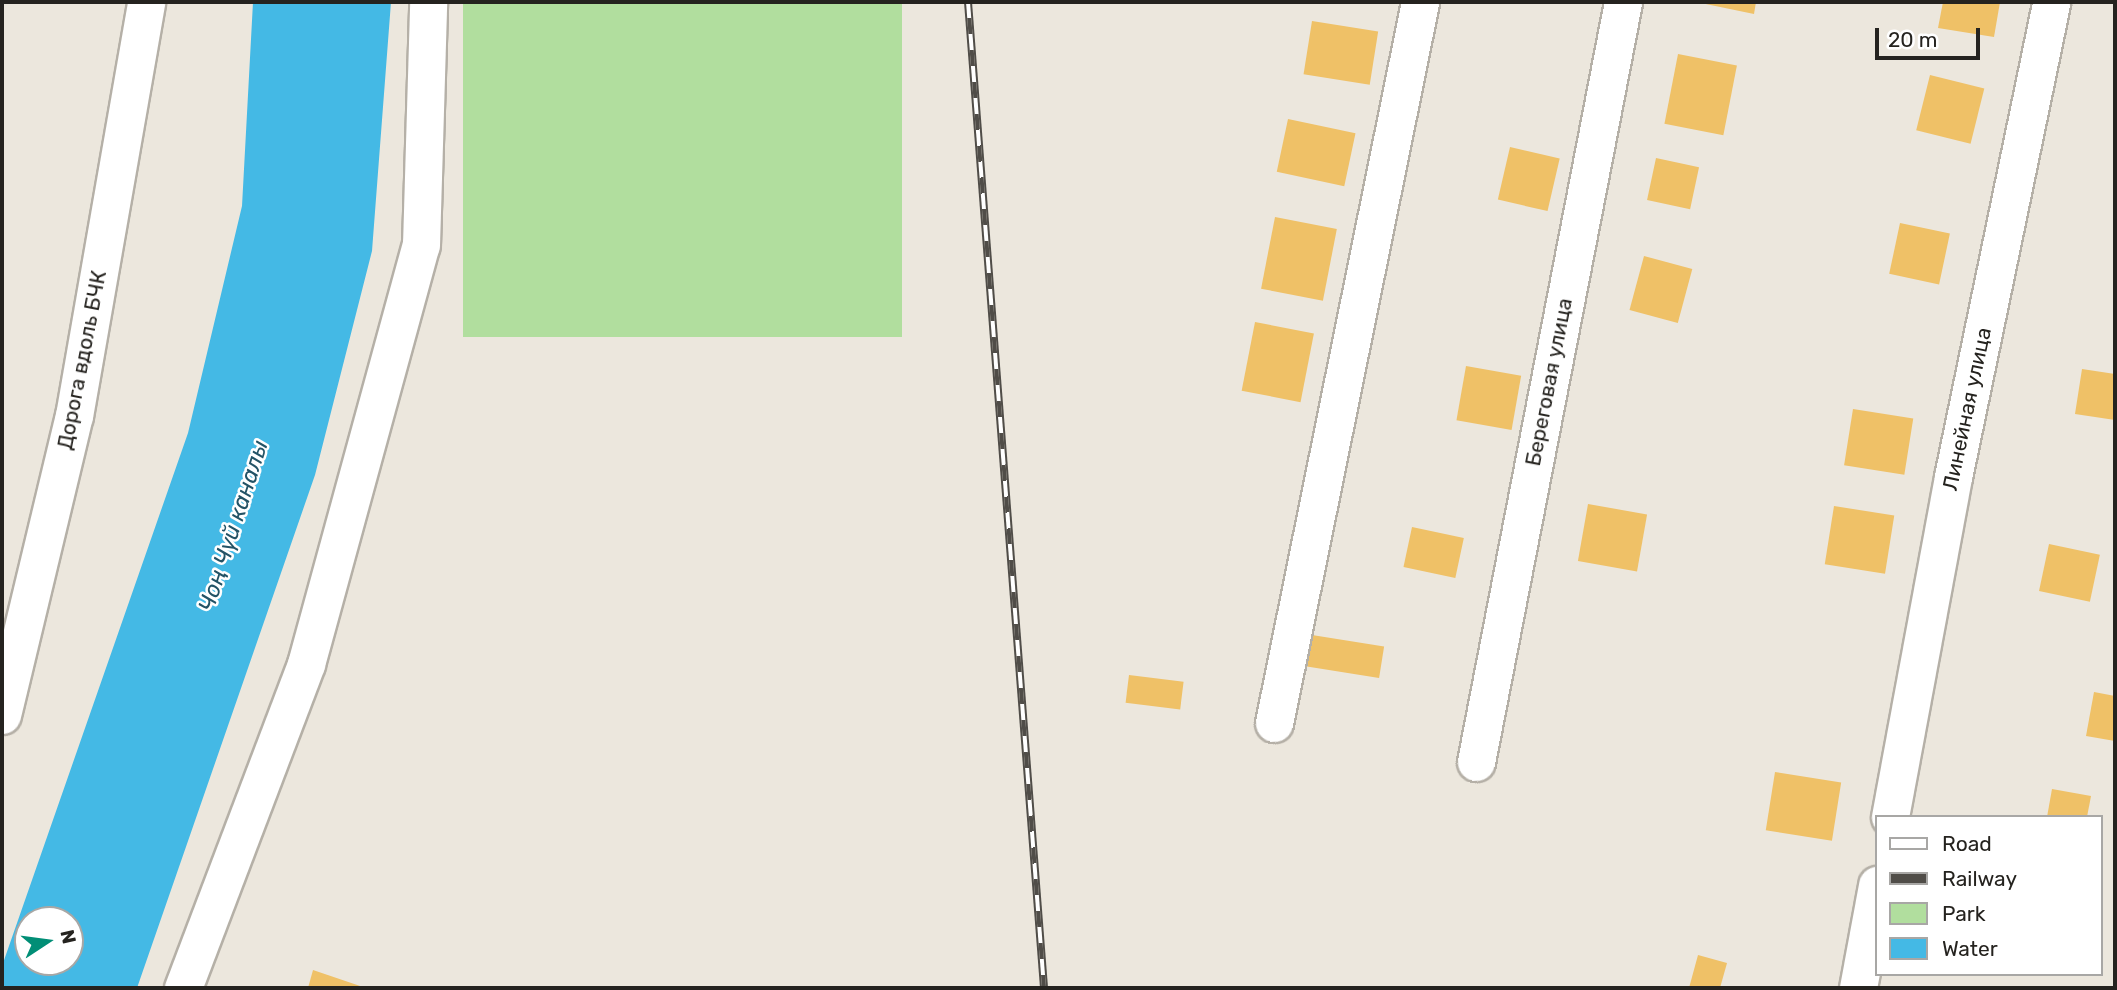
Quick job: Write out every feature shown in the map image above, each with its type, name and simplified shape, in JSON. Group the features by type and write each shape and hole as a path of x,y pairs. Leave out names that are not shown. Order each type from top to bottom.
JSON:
{"street":[{"name":"Дорога вдоль БЧК","path":"2,715 74,416 146,2"},
{"path":"183,988 306,664 421,245 428,2"},
{"path":"1275,723 1420,2"},
{"name":"Береговая улица","path":"1476,762 1623,2"},
{"name":"Линейная улица","path":"1890,815 1953,477 2051,2"},
{"path":"1858,988 1876,890"}],"green space":[{"path":"463,2 902,2 902,337 463,337"}],"water":[{"name":"Чоң Чүй каналы","path":"253,2 391,2 372,251 315,475 137,988 2,988 2,966 14,932 14,976 84,976 84,906 23,906 188,433 242,206"}],"building":[{"path":"1696,2 1756,2 1754,14"},
{"path":"1943,2 2000,2 1994,37 1938,28"},
{"path":"1312,21 1378,31 1370,85 1304,74"},
{"path":"1678,54 1737,65 1723,135 1664,124"},
{"path":"1930,75 1984,89 1971,144 1916,130"},
{"path":"1288,119 1355,133 1344,186 1277,172"},
{"path":"1510,147 1560,158 1548,211 1498,200"},
{"path":"1656,158 1699,167 1690,209 1647,200"},
{"path":"1275,217 1337,229 1323,301 1261,289"},
{"path":"1900,223 1950,234 1939,284 1889,274"},
{"path":"1644,256 1692,269 1678,323 1630,310"},
{"path":"1255,322 1314,333 1301,402 1242,391"},
{"path":"1466,366 1521,376 1512,430 1456,420"},
{"path":"2082,369 2115,374 2115,420 2075,414"},
{"path":"1853,409 1913,419 1904,475 1844,465"},
{"path":"1588,504 1647,514 1637,572 1578,561"},
{"path":"1834,506 1894,516 1885,574 1825,564"},
{"path":"1412,527 1464,538 1455,578 1403,567"},
{"path":"2049,544 2100,555 2090,602 2039,591"},
{"path":"1312,635 1384,646 1379,678 1307,667"},
{"path":"1129,675 1184,682 1180,709 1126,703"},
{"path":"2094,692 2115,696 2115,741 2086,736"},
{"path":"1775,772 1841,782 1832,841 1766,830"},
{"path":"2052,789 2091,796 2087,815 2047,815"},
{"path":"1698,955 1727,963 1720,988 1689,988"},
{"path":"313,970 366,988 308,988"}],"railway":[{"path":"968,2 1044,988"}]}
